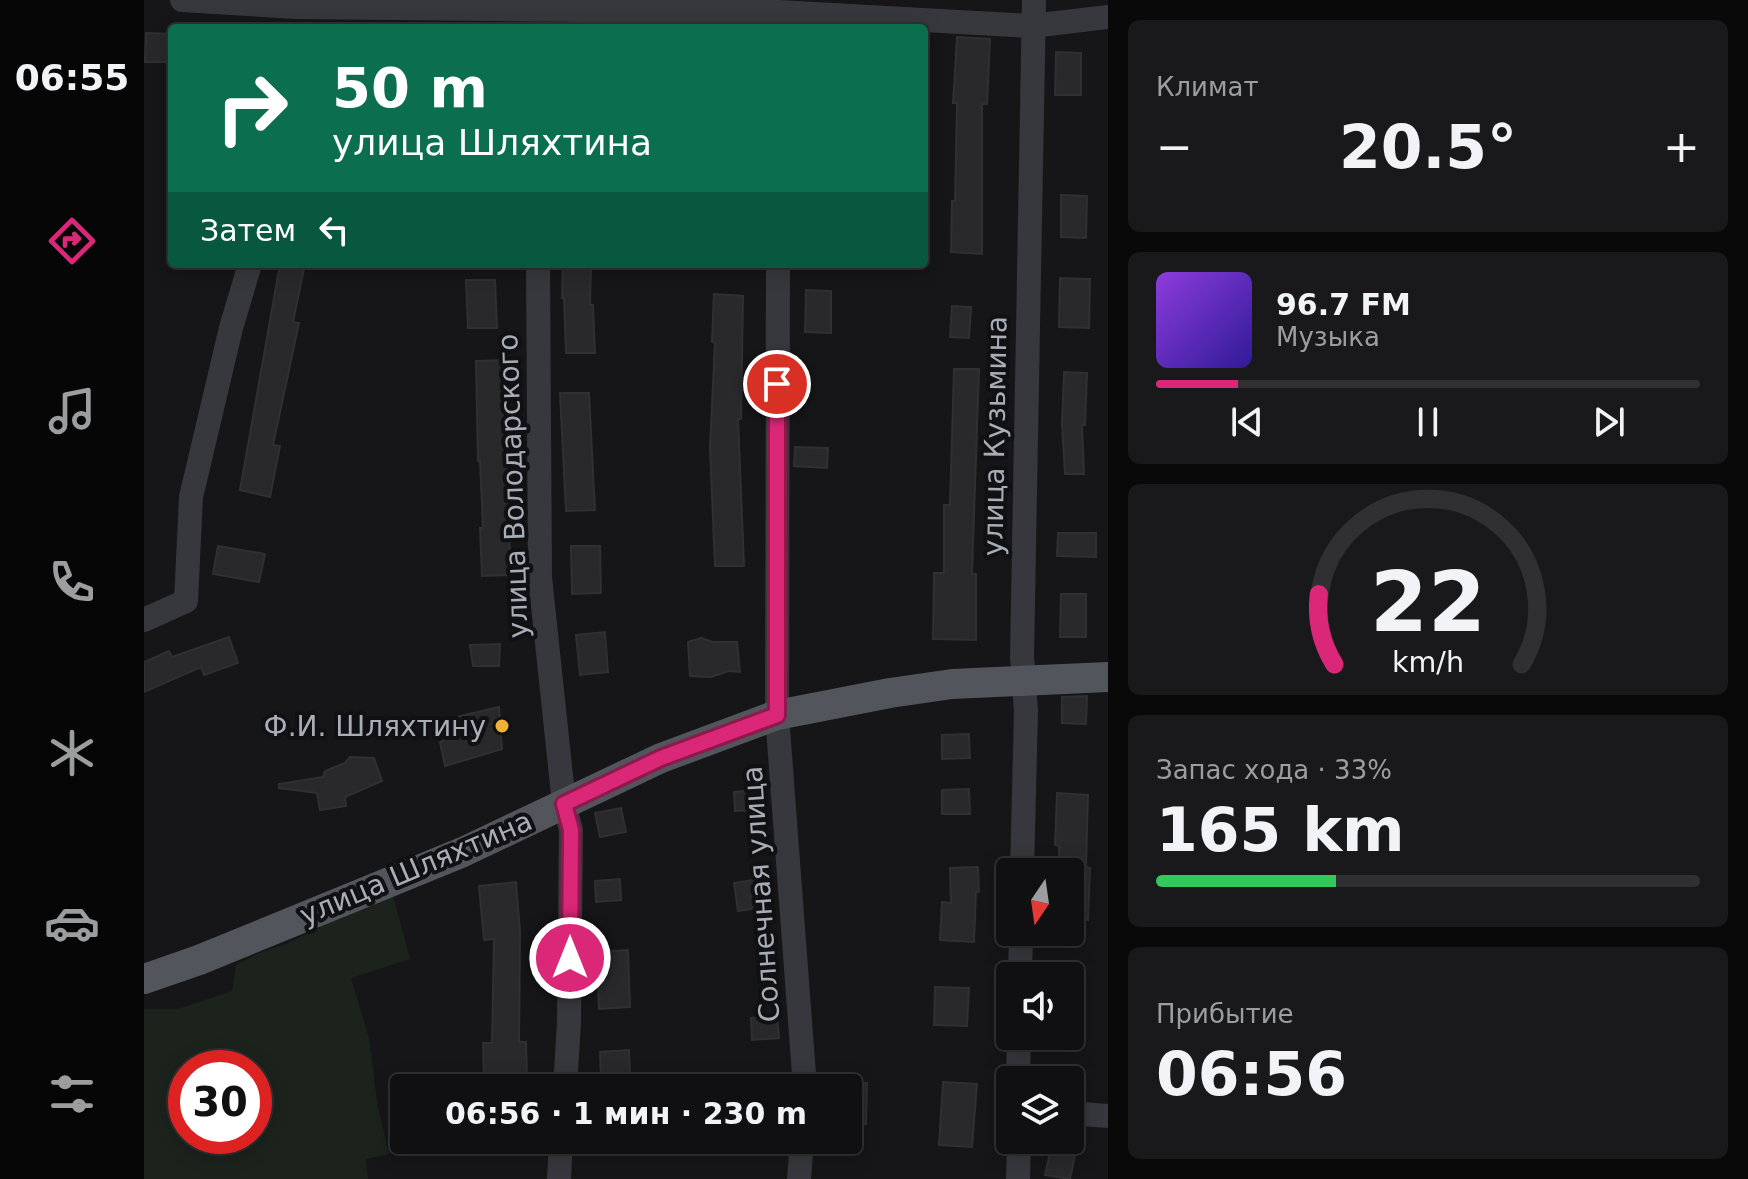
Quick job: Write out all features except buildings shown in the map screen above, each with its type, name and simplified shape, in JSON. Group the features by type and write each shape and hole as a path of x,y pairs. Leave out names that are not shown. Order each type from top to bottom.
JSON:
{"main road":[{"name":"улица Шляхтина","path":"144,979 199,960 463,852 661,758 777,715 952,684 1108,677"}],"street":[{"path":"182,0 294,18 536,12 778,13 1032,26 1108,17"},
{"name":"улица Кузьмина","path":"1022,858 1034,0"},
{"path":"144,620 186,601 191,497 231,328 249,268"},
{"name":"улица Володарского","path":"538,268 540,577 564,804 571,830 566,1074"},
{"name":"Солнечная улица","path":"778,268 777,715 804,1074"},
{"path":"1084,1114 1108,1116"},
{"path":"559,1179 560,1154"},
{"path":"799,1179 801,1154"},
{"path":"1018,1179 1019,1154"}],"shaded area":[{"path":"392,892 410,959 351,978 369,1038 378,1108 389,1154 366,1159 368,1179 144,1179 144,1009 178,1009 232,991 236,965 286,944"}],"place":[{"name":"Ф.И. Шляхтину","path":"502,726"}],"route":[{"path":"570,958 571,830 564,804 661,758 777,715 777,384"}]}
